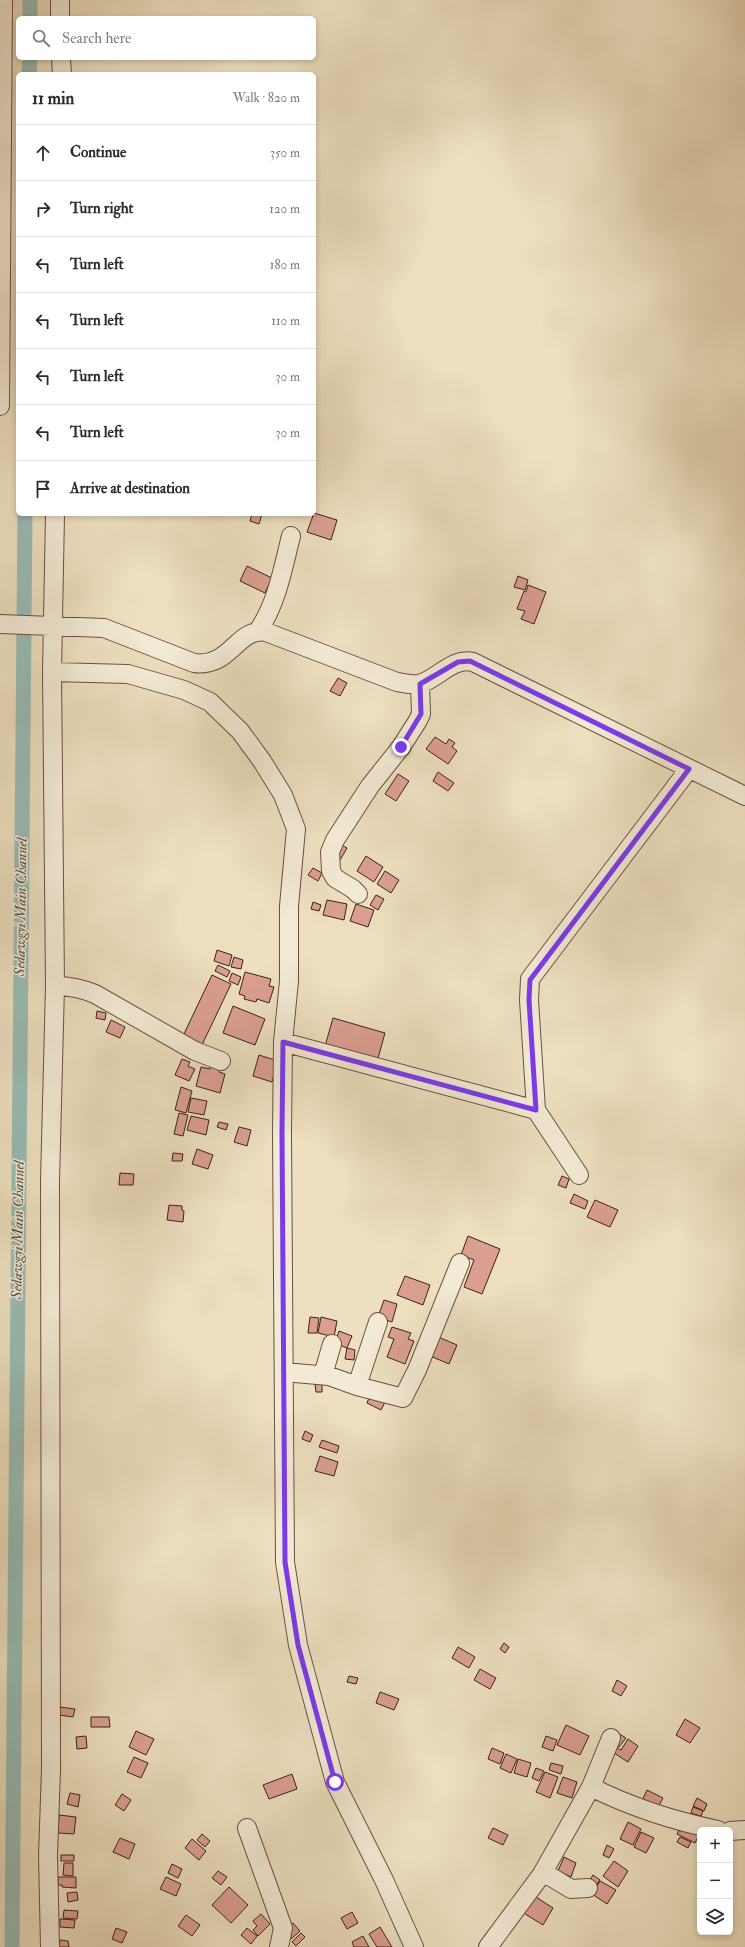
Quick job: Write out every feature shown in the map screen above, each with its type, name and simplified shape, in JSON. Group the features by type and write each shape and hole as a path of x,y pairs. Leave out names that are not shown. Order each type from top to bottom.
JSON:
{"street":[{"path":"0,406 3,0"},
{"path":"60,0 60,16"},
{"path":"61,60 62,72"},
{"path":"50,1947 48,1856 51,1769 50,1181 55,986 52,672 48,625 56,516"},
{"path":"258,630 267,618 292,536"},
{"path":"2,624 104,628 194,663 203,665 220,660 251,632 258,630 398,682 420,684 458,662 473,662 745,796"},
{"path":"52,672 128,674 184,690 210,702 240,731 262,761 282,795 296,829 289,906 289,981 283,1042 282,1141 285,1562 298,1645 335,1782 384,1880 414,1947"},
{"path":"358,894 331,871 330,852 335,840 370,786 401,747 417,722 421,714 420,684"},
{"path":"579,1175 536,1110 529,1000 530,980 689,769"},
{"path":"55,986 77,987 95,994 194,1051 221,1061"},
{"path":"283,1042 536,1110"},
{"path":"284,1372 323,1375 403,1398 417,1370 460,1263"},
{"path":"358,1386 378,1322"},
{"path":"323,1375 332,1344"},
{"path":"488,1947 543,1872 591,1787 611,1738"},
{"path":"591,1787 619,1802 651,1813 706,1827"},
{"path":"247,1828 283,1928 279,1947"},
{"path":"733,1831 745,1830"},
{"path":"543,1872 571,1889 588,1888"}],"building":[{"path":"316,514 337,520 331,540 307,532 313,516 316,516"},
{"path":"251,516 261,516 259,524 250,521"},
{"path":"247,566 272,578 265,593 240,581"},
{"path":"518,576 528,580 525,590 514,587"},
{"path":"528,585 546,592 534,624 521,619 525,611 517,609"},
{"path":"338,678 347,683 340,696 330,691"},
{"path":"435,737 446,744 449,739 455,743 452,747 457,751 448,764 426,749"},
{"path":"438,772 454,783 448,791 433,781"},
{"path":"398,774 409,781 396,801 385,794"},
{"path":"338,843 347,848 340,860 331,855"},
{"path":"366,856 383,867 374,882 357,871"},
{"path":"313,868 322,873 318,881 308,875"},
{"path":"385,871 399,880 391,893 377,884"},
{"path":"376,895 384,899 378,910 370,905"},
{"path":"327,900 347,904 344,920 323,915"},
{"path":"313,902 321,905 319,911 311,909"},
{"path":"356,904 374,910 368,927 350,921"},
{"path":"217,950 232,955 229,966 214,961"},
{"path":"234,957 243,960 241,969 231,967"},
{"path":"218,965 230,971 227,977 215,971"},
{"path":"245,972 271,979 269,986 274,987 269,1003 257,999 256,1002 244,999 245,996 239,994"},
{"path":"232,973 241,977 238,985 229,981"},
{"path":"212,975 231,984 202,1045 183,1036"},
{"path":"233,1006 265,1019 255,1045 223,1033"},
{"path":"97,1011 106,1013 105,1020 96,1018"},
{"path":"333,1018 385,1033 377,1062 325,1046"},
{"path":"111,1020 125,1027 120,1038 106,1032"},
{"path":"259,1055 278,1061 272,1082 253,1076"},
{"path":"182,1059 190,1062 188,1066 195,1069 189,1081 175,1075"},
{"path":"211,1065 221,1068 219,1072 225,1074 220,1093 196,1086 201,1067 210,1069"},
{"path":"181,1087 192,1091 186,1113 175,1110"},
{"path":"191,1098 207,1101 204,1115 188,1112"},
{"path":"179,1113 188,1115 183,1136 174,1134"},
{"path":"191,1116 209,1120 206,1135 187,1130"},
{"path":"219,1122 228,1124 226,1130 217,1127"},
{"path":"239,1127 251,1130 247,1146 234,1142"},
{"path":"197,1149 213,1155 208,1169 192,1164"},
{"path":"173,1153 183,1154 182,1161 172,1161"},
{"path":"120,1173 134,1174 133,1185 119,1185"},
{"path":"562,1176 569,1179 566,1188 558,1185"},
{"path":"574,1194 588,1201 585,1209 570,1203"},
{"path":"595,1200 618,1210 610,1227 587,1217"},
{"path":"169,1205 182,1206 182,1210 184,1211 183,1222 167,1220"},
{"path":"468,1236 500,1249 482,1294 464,1287 474,1260 461,1255"},
{"path":"405,1276 430,1285 423,1305 397,1295"},
{"path":"384,1300 397,1304 392,1322 378,1317"},
{"path":"310,1317 319,1318 317,1333 308,1333"},
{"path":"321,1317 337,1321 334,1337 318,1333"},
{"path":"392,1327 411,1333 408,1339 414,1341 405,1364 387,1357 394,1339 388,1337"},
{"path":"339,1331 352,1336 347,1348 335,1343"},
{"path":"436,1336 457,1345 449,1364 428,1355"},
{"path":"347,1348 355,1350 354,1360 345,1359"},
{"path":"315,1384 322,1384 322,1392 316,1392"},
{"path":"371,1393 386,1400 381,1410 367,1403"},
{"path":"305,1431 313,1435 310,1442 302,1439"},
{"path":"322,1440 339,1446 337,1453 319,1447"},
{"path":"320,1456 338,1462 334,1476 315,1471"},
{"path":"504,1643 509,1647 505,1653 500,1649"},
{"path":"458,1647 475,1657 469,1668 452,1658"},
{"path":"480,1669 496,1678 490,1689 474,1680"},
{"path":"349,1676 358,1678 356,1684 347,1682"},
{"path":"617,1680 627,1686 621,1696 612,1691"},
{"path":"380,1692 399,1699 394,1710 376,1703"},
{"path":"60,1707 75,1709 73,1717 59,1715"},
{"path":"91,1717 109,1717 110,1727 91,1727"},
{"path":"685,1719 700,1728 690,1743 676,1735"},
{"path":"566,1725 589,1736 580,1755 557,1745"},
{"path":"136,1731 154,1739 146,1755 129,1747"},
{"path":"618,1733 626,1738 619,1747 612,1742"},
{"path":"86,1736 87,1748 77,1749 76,1737"},
{"path":"546,1736 557,1740 553,1751 542,1747"},
{"path":"628,1739 638,1746 628,1762 614,1753 617,1748 621,1750"},
{"path":"492,1748 504,1753 500,1764 488,1759"},
{"path":"506,1754 517,1759 511,1773 500,1768"},
{"path":"134,1757 148,1763 141,1778 127,1772"},
{"path":"518,1759 531,1763 527,1777 514,1773"},
{"path":"551,1763 563,1766 561,1774 549,1770"},
{"path":"536,1768 544,1771 539,1781 532,1778"},
{"path":"545,1772 558,1777 550,1798 536,1792"},
{"path":"292,1774 297,1789 269,1799 263,1785"},
{"path":"563,1777 577,1782 572,1798 557,1793"},
{"path":"647,1790 663,1798 655,1813 640,1805"},
{"path":"70,1793 80,1795 78,1807 67,1804"},
{"path":"122,1794 131,1800 124,1811 115,1805"},
{"path":"697,1798 707,1804 704,1811 693,1806"},
{"path":"693,1807 703,1811 701,1816 691,1813"},
{"path":"59,1815 76,1817 74,1834 58,1833"},
{"path":"628,1822 641,1829 633,1845 620,1839"},
{"path":"682,1824 697,1832 697,1839 695,1843 677,1834"},
{"path":"493,1828 508,1835 503,1845 488,1838"},
{"path":"641,1832 654,1838 646,1853 634,1847"},
{"path":"202,1834 210,1841 205,1847 197,1840"},
{"path":"680,1837 691,1842 688,1848 677,1842"},
{"path":"120,1838 135,1844 129,1859 113,1852"},
{"path":"192,1839 206,1851 199,1860 185,1848"},
{"path":"607,1845 614,1849 609,1858 603,1855"},
{"path":"61,1855 74,1855 74,1861 61,1861"},
{"path":"564,1857 576,1863 571,1877 558,1871"},
{"path":"614,1861 628,1871 618,1887 603,1876"},
{"path":"64,1863 73,1863 73,1876 63,1875"},
{"path":"172,1864 182,1869 178,1878 168,1873"},
{"path":"218,1871 227,1877 221,1885 212,1878"},
{"path":"593,1875 600,1880 595,1887 588,1883"},
{"path":"58,1877 76,1877 76,1888 62,1887 62,1885 58,1885"},
{"path":"166,1877 181,1884 176,1896 160,1889"},
{"path":"600,1881 616,1890 607,1904 592,1894"},
{"path":"229,1887 248,1905 231,1923 212,1905"},
{"path":"77,1892 78,1900 68,1902 67,1893"},
{"path":"536,1897 553,1908 543,1925 522,1912 530,1900 533,1902"},
{"path":"64,1910 78,1911 77,1919 63,1918"},
{"path":"352,1912 358,1923 347,1929 341,1918"},
{"path":"261,1914 270,1924 258,1936 253,1930 257,1926 253,1921"},
{"path":"186,1915 200,1925 192,1936 178,1926"},
{"path":"60,1919 75,1920 74,1928 60,1927"},
{"path":"293,1923 300,1931 291,1939 284,1931"},
{"path":"380,1927 392,1947 377,1947 369,1934"},
{"path":"116,1928 127,1932 122,1943 112,1939"},
{"path":"247,1928 257,1936 251,1944 241,1935"},
{"path":"301,1933 305,1937 296,1946 292,1942"},
{"path":"363,1936 369,1947 354,1947 352,1942"},
{"path":"60,1940 68,1941 69,1947 59,1947"}],"waterway":[{"name":"Sedawgyi Main Channel","path":"30,0 30,16"},
{"name":"Sedawgyi Main Channel","path":"29,72 30,60"},
{"name":"Sedawgyi Main Channel","path":"12,1947 25,516"}],"route":[{"path":"335,1782 298,1645 285,1562 282,1133 283,1042 536,1110 529,1000 530,980 559,939 602,885 689,769 470,661 458,662 420,684 421,714 401,747"}]}
